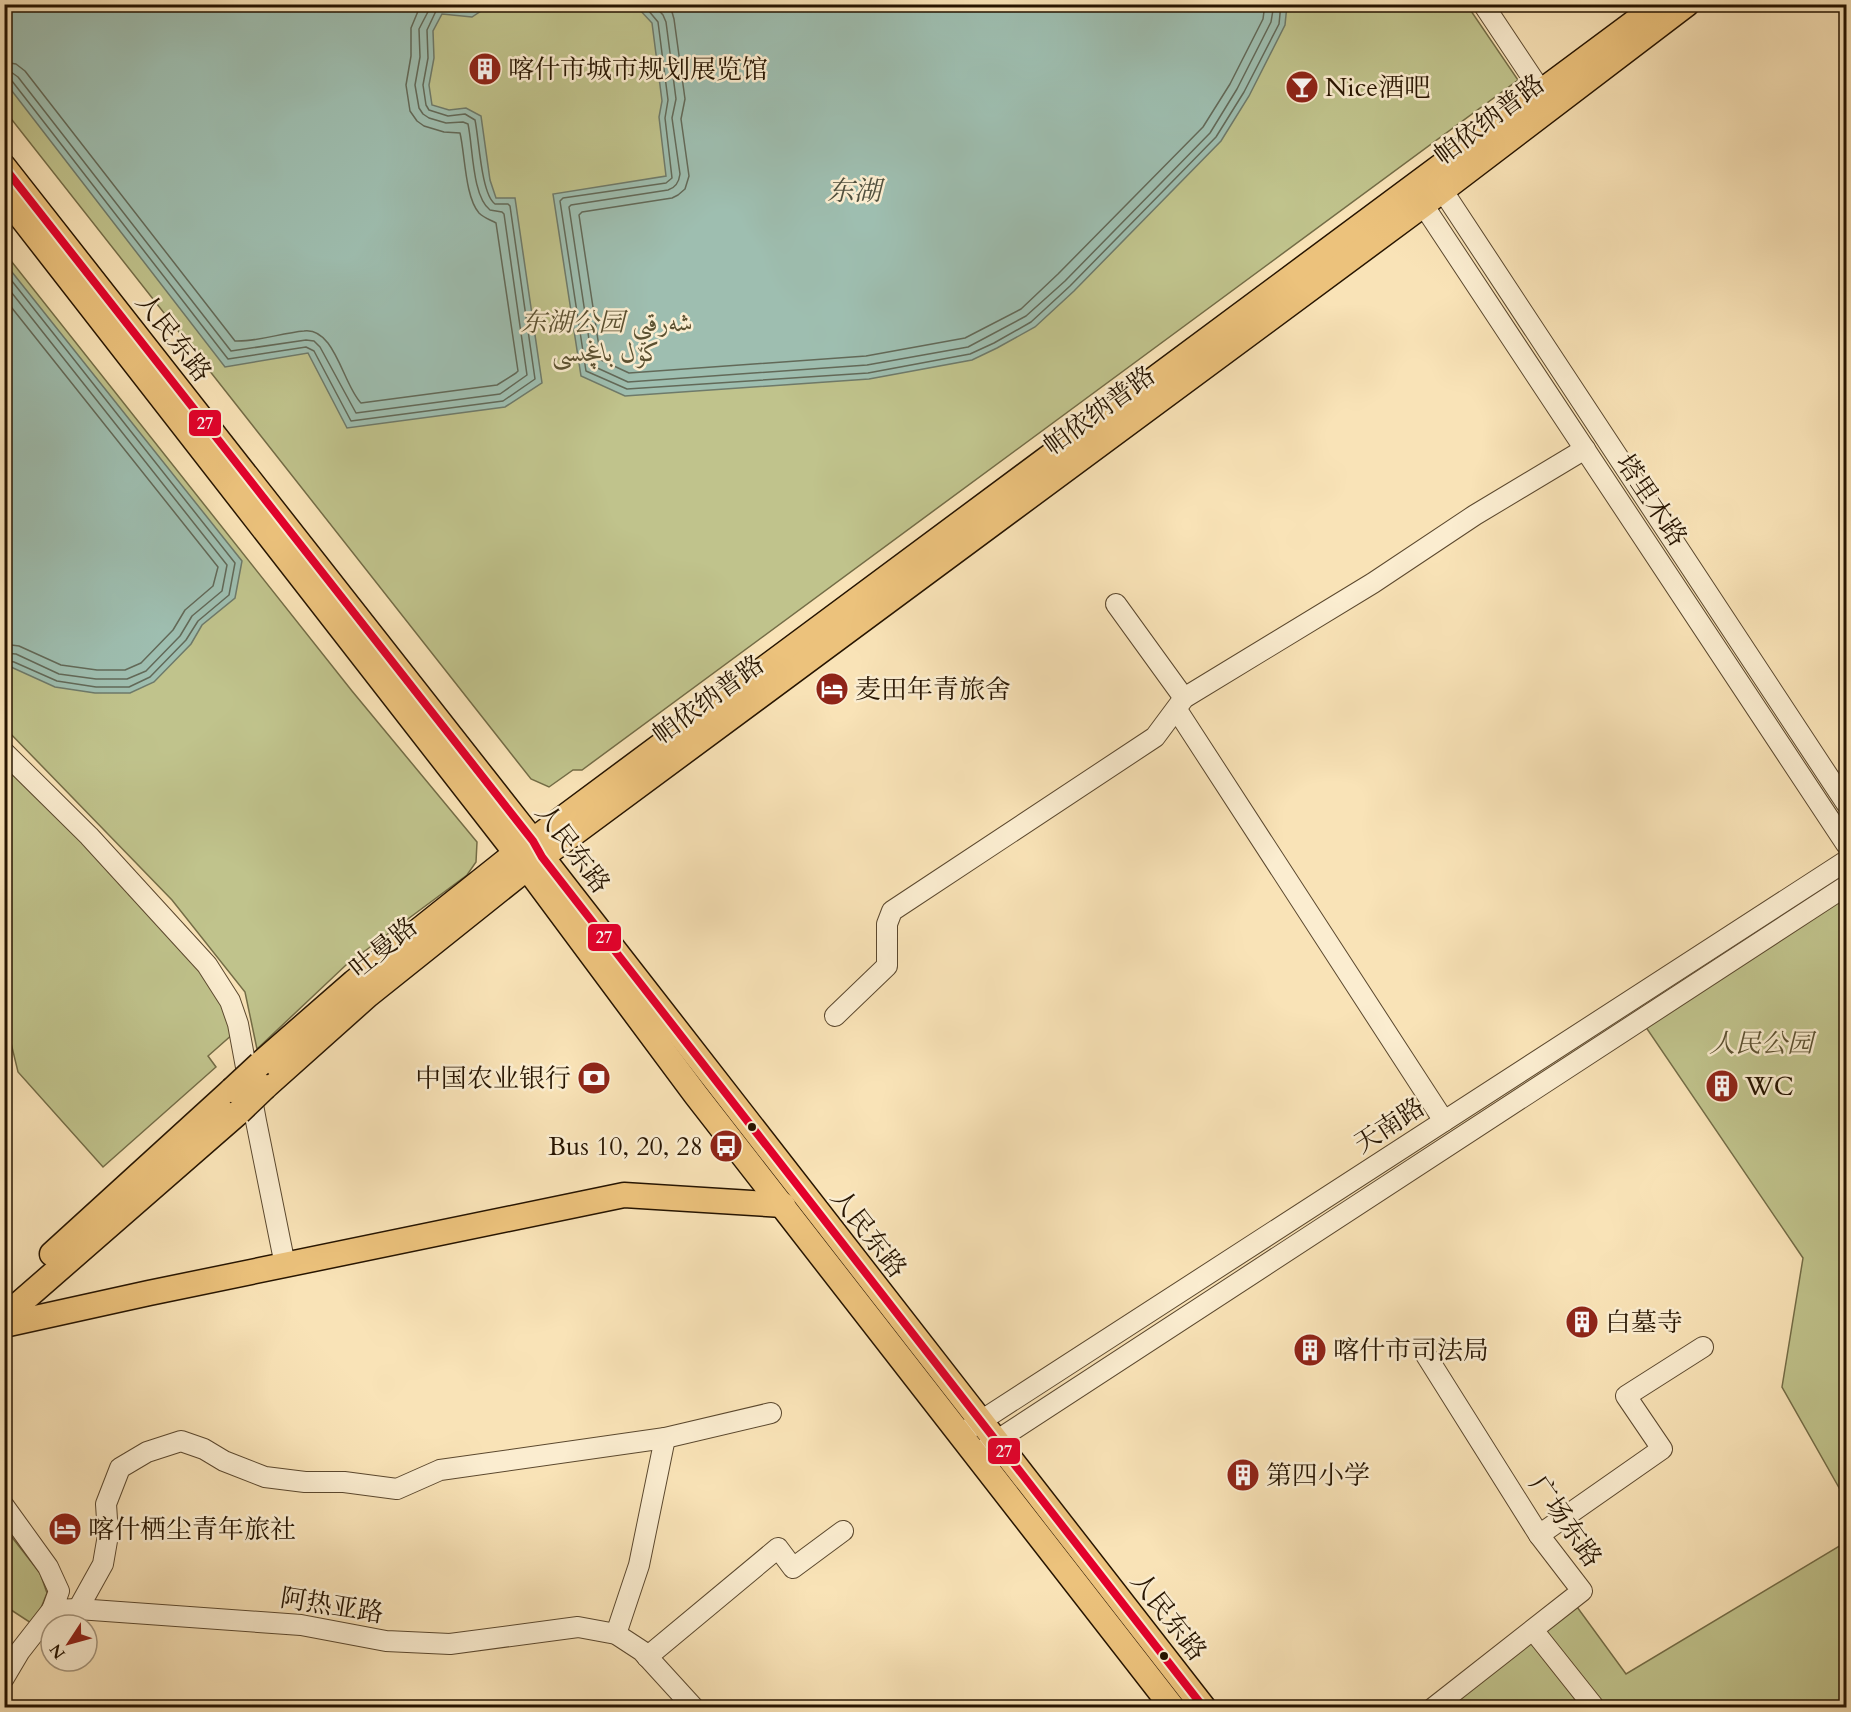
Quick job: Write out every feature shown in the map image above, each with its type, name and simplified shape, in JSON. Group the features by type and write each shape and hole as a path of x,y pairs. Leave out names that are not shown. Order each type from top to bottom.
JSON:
{"main road":[{"name":"帕依纳普路","path":"529,855 1417,196 1541,91 1659,4"},
{"name":"帕依纳普路","path":"1436,181 1687,4"},
{"name":"人民东路","path":"4,167 529,855 696,1095 1173,1707"},
{"name":"人民东路","path":"4,195 981,1421 1204,1707"},
{"name":"吐曼路","path":"236,1101 263,1075 368,995 529,855"},
{"path":"4,1298 236,1101"},
{"path":"4,1317 236,1101"},
{"path":"4,1325 624,1195 783,1205"}],"street":[{"path":"1483,4 1541,91"},
{"name":"塔里木路","path":"1436,181 1846,803"},
{"name":"塔里木路","path":"1417,196 1846,844"},
{"path":"835,1016 887,966 886,924 892,911 1155,737 1180,704 1373,583 1475,515 1585,449"},
{"path":"1116,604 1444,1121"},
{"path":"4,752 89,836 207,965 230,1001 238,1024 285,1265"},
{"name":"天南路","path":"961,1434 1846,861"},
{"name":"天南路","path":"976,1454 1846,886"},
{"path":"1539,1535 1662,1449 1626,1396 1703,1347"},
{"name":"广场东路","path":"1424,1352 1539,1535 1582,1591 1433,1707"},
{"path":"78,1609 103,1564 108,1535 106,1504 120,1468 147,1452 181,1441 204,1449 224,1461 265,1476 305,1482 344,1482 397,1489 440,1470 665,1438 771,1413"},
{"path":"616,1634 639,1565 665,1438"},
{"path":"4,1506 48,1567 59,1591 52,1610 12,1648 4,1678"},
{"path":"647,1657 778,1548 793,1568 843,1531"},
{"name":"阿热亚路","path":"52,1610 78,1609 301,1625 386,1641 450,1644 578,1627 616,1634 647,1657 694,1707"},
{"path":"1533,1630 1595,1707"}],"green space":[{"name":"东湖公园 شەرقىي كۆل باغچىسى","path":"5,4 1467,5 1518,80 582,770 573,770 549,787 531,779 5,111"},
{"path":"4,252 352,691 477,842 476,862 467,875 346,965 257,1049 245,992 172,900 5,728"},
{"path":"4,762 115,872 202,972 219,997 234,1033 208,1056 216,1067 103,1167 18,1072 4,1014"},
{"name":"人民公园","path":"1846,886 1846,1500 1782,1387 1803,1258 1641,1020"},
{"path":"4,1527 40,1573 47,1593 39,1613 31,1623 5,1606"},
{"path":"1846,1542 1846,1707 1433,1708 1572,1600 1626,1674"}],"water":[{"path":"5,4 490,5 472,17 442,14 433,31 434,58 429,85 432,105 449,110 466,108 481,116 490,180 496,198 515,198 542,383 505,407 347,428 308,353 225,367 5,82"},
{"name":"东湖","path":"632,5 1287,5 1285,25 1249,96 1221,141 1074,291 1035,327 972,360 869,379 625,396 581,376 553,194 666,176 659,117 662,101 652,23"},
{"path":"4,262 242,561 235,598 202,625 191,644 154,682 130,693 95,693 55,687 5,666"}],"transit line":[{"name":"27","path":"4,167 533,841 542,857 1204,1708"}],"place":[{"name":"喀什市城市规划展览馆","path":"485,69"},
{"name":"Nice酒吧","path":"1302,87"},
{"name":"麦田年青旅舍","path":"832,689"},
{"name":"中国农业银行","path":"594,1078"},
{"name":"WC","path":"1722,1086"},
{"name":"Bus 10, 20, 28","path":"726,1146"},
{"name":"白墓寺","path":"1582,1322"},
{"name":"喀什市司法局","path":"1310,1350"},
{"name":"第四小学","path":"1243,1475"},
{"name":"喀什栖尘青年旅社","path":"65,1529"}]}
